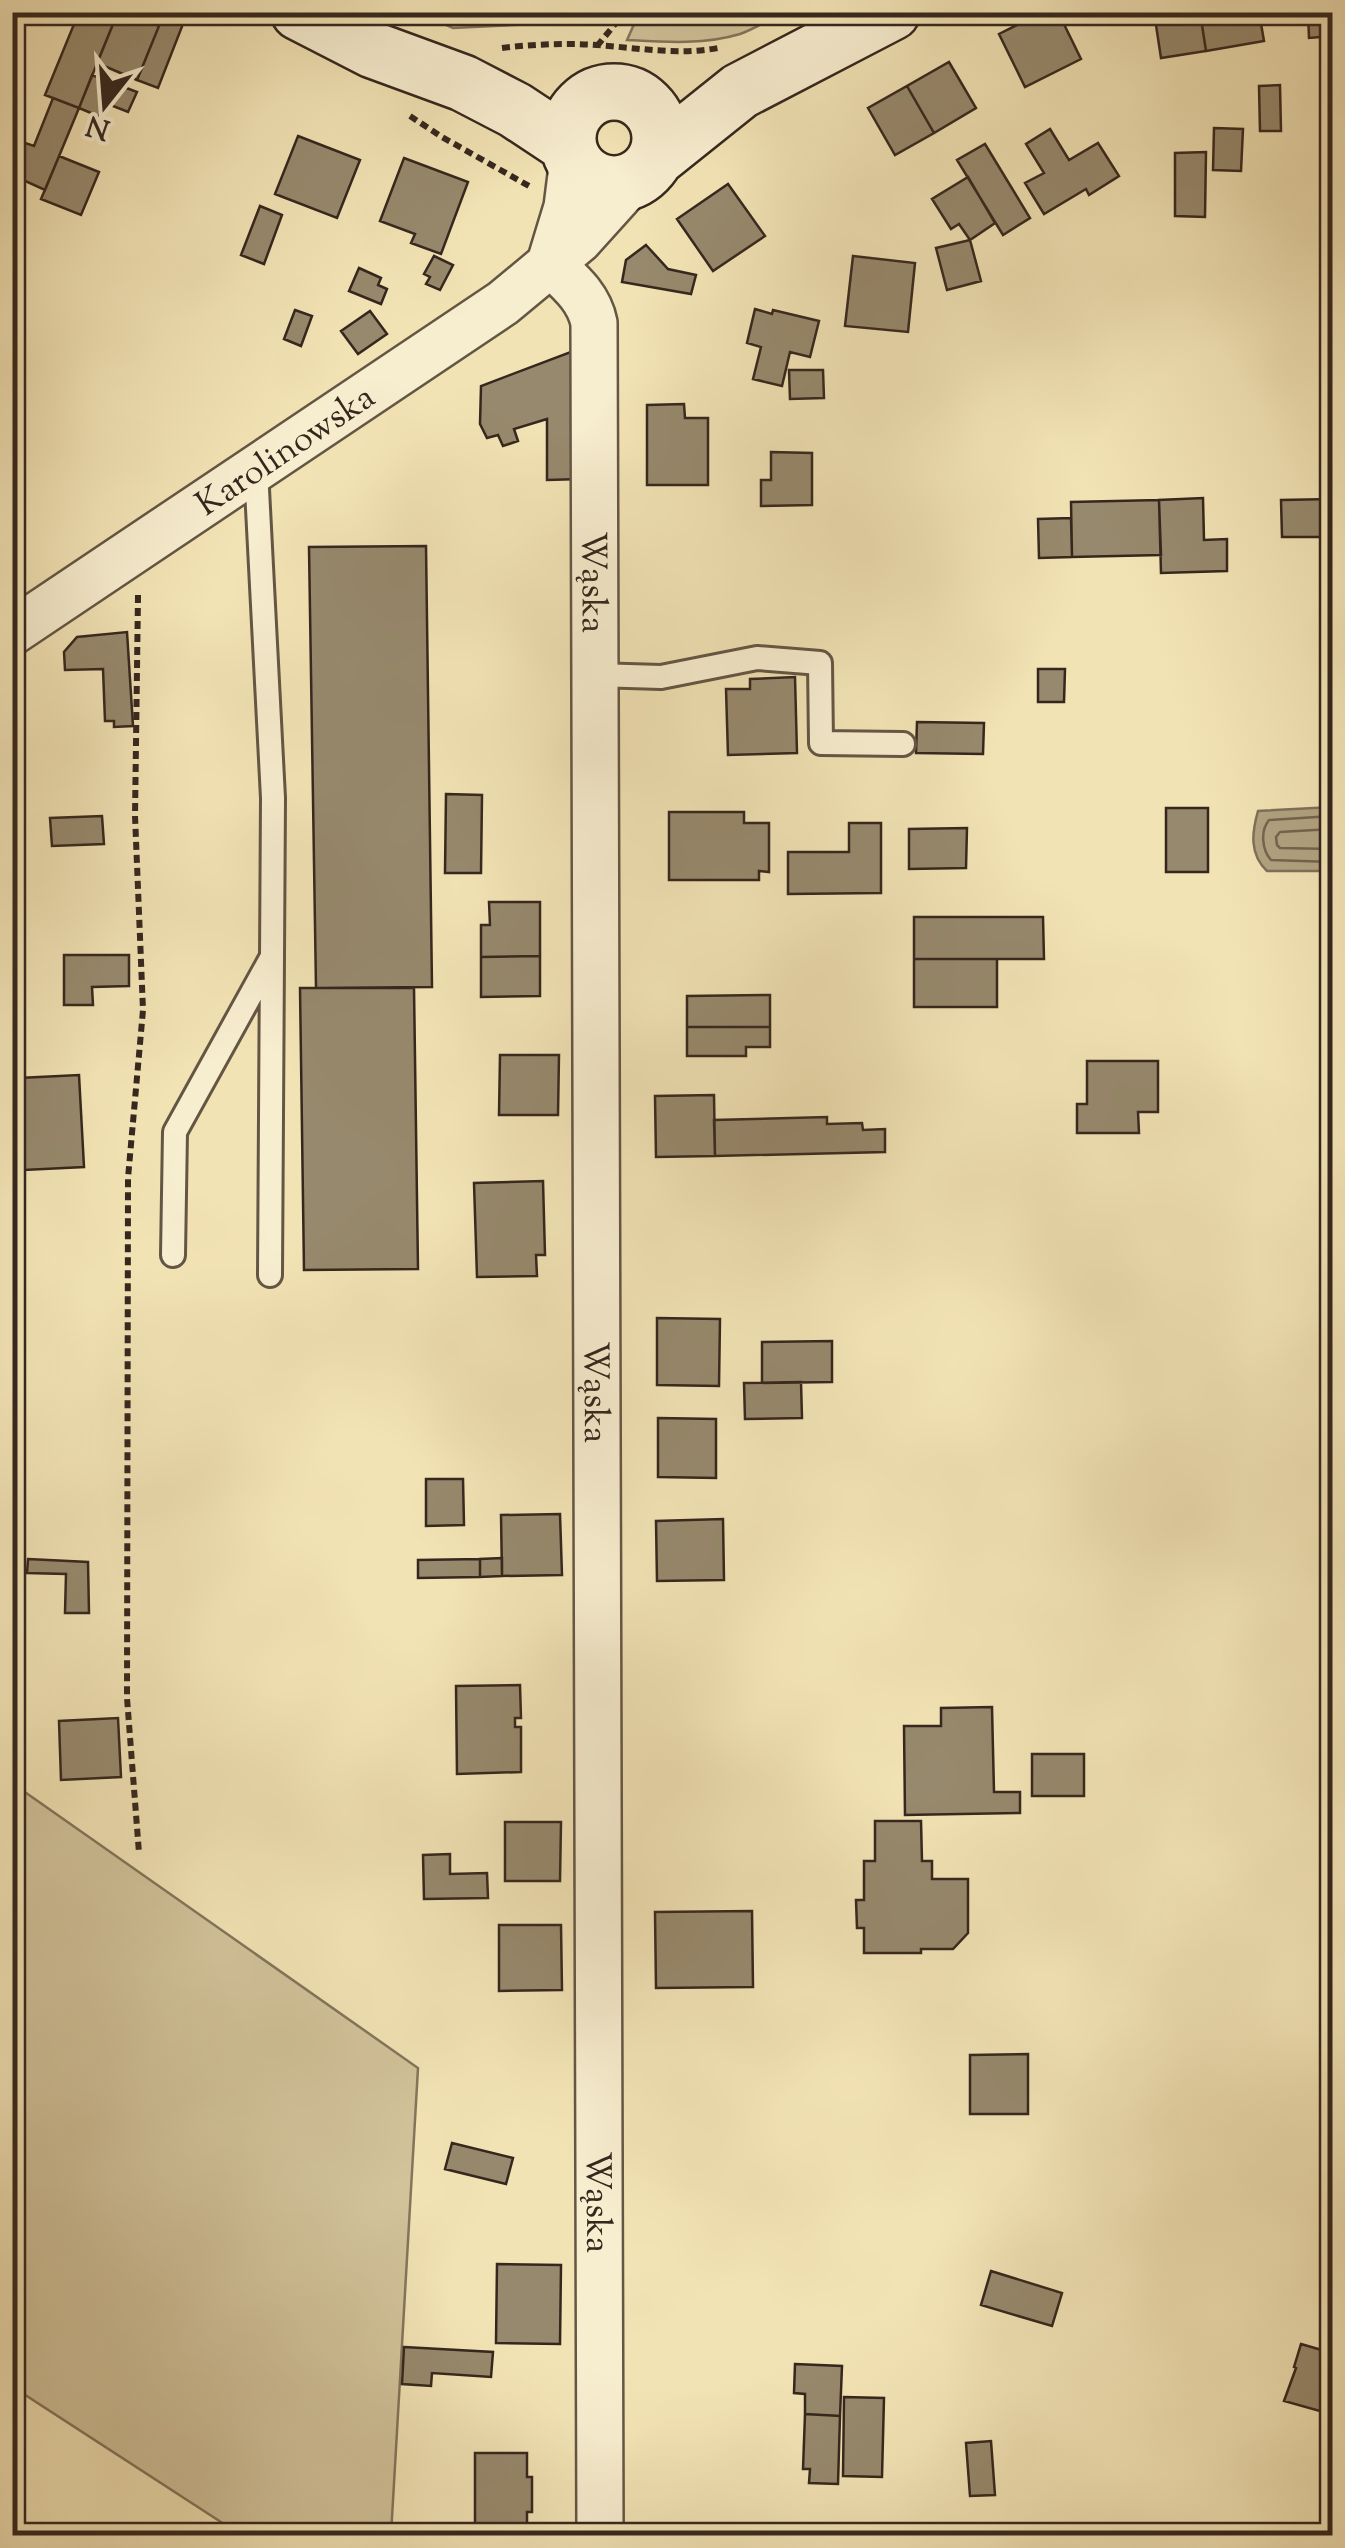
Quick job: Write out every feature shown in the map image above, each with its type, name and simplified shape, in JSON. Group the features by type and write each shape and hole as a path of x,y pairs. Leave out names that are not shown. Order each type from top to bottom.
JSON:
{"street":[{"path":"299,12 373,50 463,83 515,110 570,152 592,179 606,183 621,184 645,169 659,145 659,131 646,106 608,80 572,117 568,130 570,152 566,206 550,263"},
{"name":"Karolinowska","path":"463,83 526,93 608,80 730,69 892,12"},
{"name":"Karolinowska","path":"12,632 486,316 579,240 730,69"},
{"name":"Wąska","path":"550,263 582,294 594,323 600,2536"}],"lane":[{"path":"256,470 273,798 270,1275"},
{"path":"595,675 660,676 757,658 820,663 821,743 903,744"},
{"path":"173,1255 176,1132 272,957"}],"path":[{"path":"608,80 616,23 629,12"},
{"path":"442,137 476,58 489,50 573,44 608,80"},
{"path":"608,80 652,51 702,51 730,69"},
{"path":"138,548 135,816 143,1010 128,1178 127,1698 139,1853"}],"shaded area":[{"path":"639,12 784,13 746,32 712,40 627,40"},
{"path":"419,13 588,13 575,22 453,28"},
{"path":"12,1783 418,2068 391,2535 241,2535 13,2387"}],"water":[{"path":"1332,807 1332,871 1267,871 1257,857 1254,843 1258,811"}],"building":[{"path":"79,12 118,12 79,108 45,95"},
{"path":"118,12 159,26 137,80 97,63"},
{"path":"1043,12 1058,12 1081,59 1025,87 999,34"},
{"path":"1154,12 1200,12 1206,51 1161,58"},
{"path":"1200,12 1259,12 1264,41 1206,51"},
{"path":"1308,12 1332,12 1332,36 1309,38"},
{"path":"163,16 183,24 158,88 137,80"},
{"path":"949,62 976,108 934,133 907,86"},
{"path":"92,75 137,92 128,112 108,104 103,118 79,108"},
{"path":"1280,85 1281,131 1260,131 1259,86"},
{"path":"907,86 934,133 895,155 868,108"},
{"path":"53,98 79,108 45,190 12,175 12,149 16,140 34,146"},
{"path":"1214,128 1243,129 1241,171 1213,170"},
{"path":"1050,129 1069,160 1098,143 1119,176 1089,195 1086,189 1044,214 1025,183 1044,173 1026,144"},
{"path":"298,136 360,160 337,218 275,194"},
{"path":"985,144 1030,218 1003,235 957,160"},
{"path":"1206,152 1205,217 1175,216 1175,153"},
{"path":"59,156 99,172 81,215 41,199"},
{"path":"404,158 468,182 441,254 411,243 415,234 380,221"},
{"path":"968,177 995,223 970,240 959,224 951,229 932,199"},
{"path":"728,184 765,236 713,271 677,219"},
{"path":"260,206 282,215 264,264 241,255"},
{"path":"970,240 981,281 947,290 936,248"},
{"path":"646,245 668,269 696,275 691,294 622,282 626,260"},
{"path":"434,256 453,265 440,290 426,284 430,277 424,274"},
{"path":"853,256 915,263 908,332 845,326"},
{"path":"359,268 381,278 378,285 387,289 381,304 349,291"},
{"path":"755,309 819,321 810,357 790,352 782,386 753,379 761,347 747,343"},
{"path":"295,310 312,316 301,346 284,339"},
{"path":"370,311 387,334 358,354 341,331"},
{"path":"576,350 581,479 547,480 547,419 514,429 518,441 503,446 498,435 487,438 480,424 481,386"},
{"path":"789,370 823,370 824,398 790,399"},
{"path":"684,404 685,418 708,418 708,485 647,485 647,405"},
{"path":"771,452 812,453 812,505 761,506 761,480 771,480"},
{"path":"1203,498 1204,540 1227,539 1227,571 1161,573 1159,500"},
{"path":"1332,499 1332,537 1282,537 1281,500"},
{"path":"1159,500 1161,555 1072,557 1071,502"},
{"path":"1071,518 1072,557 1039,558 1038,519"},
{"path":"426,546 432,987 316,988 309,547"},
{"path":"127,632 133,726 114,727 114,721 105,721 103,669 65,670 64,652 77,637"},
{"path":"1038,669 1065,669 1064,702 1038,702"},
{"path":"795,677 797,753 728,755 726,689 750,689 750,679"},
{"path":"12,721 17,721 23,779 12,780"},
{"path":"917,722 984,723 983,754 916,753"},
{"path":"446,794 482,795 481,873 445,873"},
{"path":"1166,808 1208,808 1208,872 1166,872"},
{"path":"669,812 744,812 744,823 769,823 769,872 759,871 759,880 669,880"},
{"path":"102,816 104,844 52,846 50,818"},
{"path":"849,823 881,823 881,893 788,894 788,852 849,852"},
{"path":"967,828 966,868 909,869 909,829"},
{"path":"489,902 540,902 540,956 481,957 481,925 490,925"},
{"path":"914,917 1043,917 1044,959 914,959"},
{"path":"64,955 129,955 129,986 92,987 93,1005 64,1005"},
{"path":"540,956 540,996 481,997 481,957"},
{"path":"914,959 997,959 997,1007 914,1007"},
{"path":"300,988 414,988 418,1269 304,1270"},
{"path":"770,995 770,1027 687,1027 687,996"},
{"path":"687,1027 770,1027 770,1047 746,1047 746,1056 687,1056"},
{"path":"500,1055 559,1055 558,1115 499,1115"},
{"path":"1087,1061 1158,1061 1158,1112 1138,1112 1139,1133 1077,1133 1077,1104 1087,1104"},
{"path":"79,1075 84,1167 24,1170 19,1078"},
{"path":"714,1095 715,1156 656,1157 655,1096"},
{"path":"827,1117 827,1124 862,1123 863,1130 885,1129 885,1152 715,1156 714,1120"},
{"path":"543,1181 545,1255 536,1255 537,1276 477,1277 474,1183"},
{"path":"657,1318 720,1319 719,1386 657,1385"},
{"path":"832,1341 832,1382 762,1383 762,1342"},
{"path":"801,1382 802,1418 745,1419 744,1383"},
{"path":"658,1418 716,1419 716,1478 658,1477"},
{"path":"12,1445 23,1446 21,1505 12,1504"},
{"path":"426,1479 463,1479 464,1525 426,1526"},
{"path":"560,1514 562,1575 502,1576 501,1515"},
{"path":"723,1519 724,1580 657,1581 656,1521"},
{"path":"502,1558 502,1576 480,1577 480,1559"},
{"path":"28,1559 88,1562 89,1613 65,1613 66,1574 27,1573"},
{"path":"480,1559 480,1577 418,1578 418,1560"},
{"path":"520,1685 521,1718 515,1718 515,1727 521,1727 521,1772 457,1774 456,1686"},
{"path":"992,1707 994,1792 1020,1792 1020,1813 905,1815 904,1726 941,1726 941,1708"},
{"path":"118,1718 121,1777 61,1780 59,1721"},
{"path":"1032,1754 1084,1754 1084,1796 1032,1796"},
{"path":"875,1821 921,1821 922,1861 932,1861 932,1879 968,1879 968,1933 953,1949 864,1953 864,1928 857,1928 856,1900 864,1900 864,1861 875,1861"},
{"path":"505,1822 561,1822 560,1881 505,1881"},
{"path":"450,1854 450,1874 487,1873 488,1898 424,1899 423,1855"},
{"path":"752,1911 753,1987 656,1988 655,1912"},
{"path":"499,1925 561,1925 562,1990 499,1991"},
{"path":"1028,2054 1028,2114 970,2114 970,2055"},
{"path":"452,2143 513,2158 506,2184 445,2169"},
{"path":"497,2264 561,2265 560,2344 496,2343"},
{"path":"991,2271 1062,2293 1052,2326 981,2305"},
{"path":"1301,2344 1332,2353 1332,2397 1327,2413 1284,2401"},
{"path":"404,2347 493,2352 491,2377 432,2373 431,2386 402,2384"},
{"path":"795,2364 842,2366 840,2416 805,2414 805,2394 794,2393"},
{"path":"844,2397 884,2398 882,2477 843,2476"},
{"path":"805,2414 840,2416 838,2484 809,2483 810,2469 803,2469"},
{"path":"991,2441 995,2495 970,2496 966,2443"},
{"path":"475,2453 527,2453 532,2512 527,2512 527,2536 475,2536"}]}
